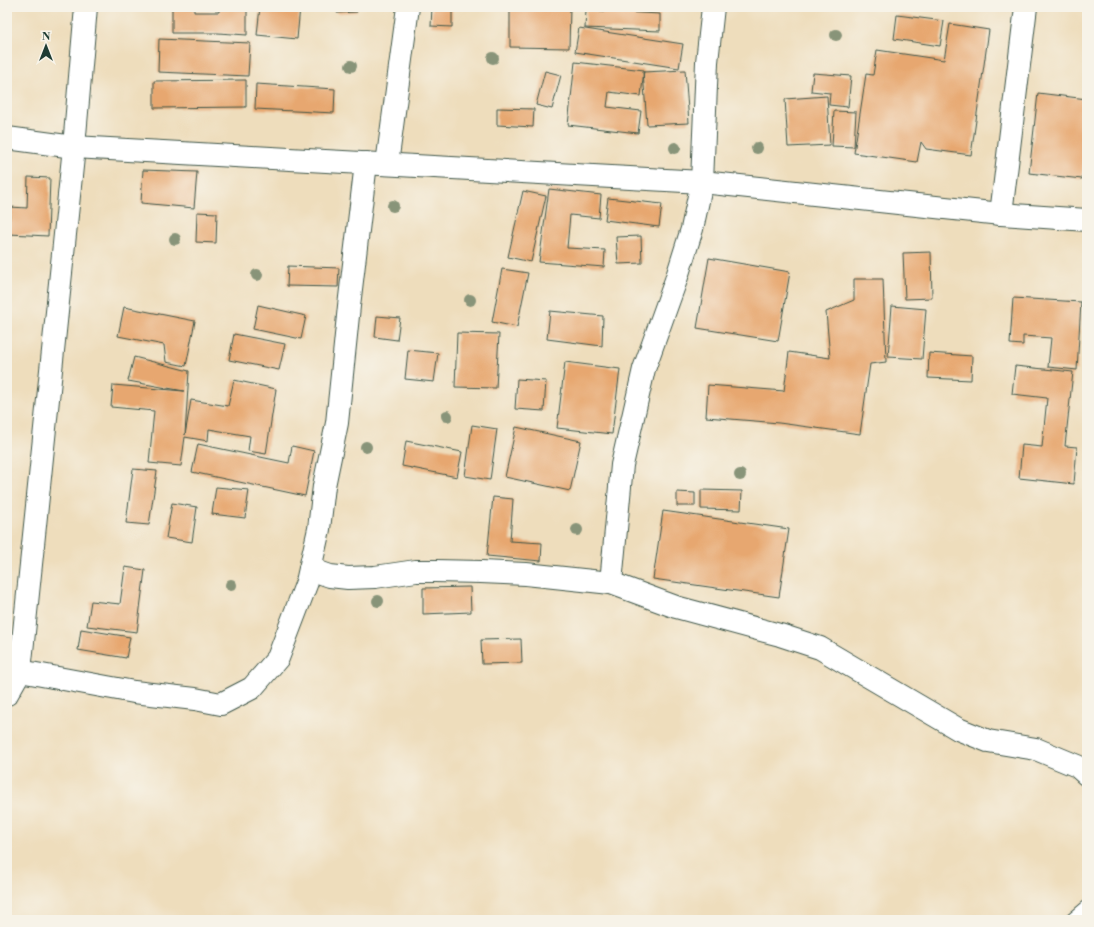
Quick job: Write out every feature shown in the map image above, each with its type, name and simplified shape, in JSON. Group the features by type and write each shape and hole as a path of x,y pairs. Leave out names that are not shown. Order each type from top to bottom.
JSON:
{"street":[{"path":"7,694 20,671 74,147 86,7"},
{"path":"20,671 134,692 196,699 221,704 252,688 278,658 307,582 319,529 324,486 337,423 349,306 408,7"},
{"path":"612,583 622,465 644,369 692,229 702,182 707,62 713,7"},
{"path":"1001,214 1026,7"},
{"path":"7,138 74,147 702,182 1001,214 1087,220"},
{"path":"310,569 330,576 348,578 375,577 416,571 435,571 526,574 612,583 676,607 780,635 820,648 958,729 988,741 1036,749 1077,766 1087,775"}],"lane":[{"path":"1073,920 1087,908"}],"building":[{"path":"172,7 194,7 194,12 219,12 219,7 247,7 247,35 218,33 172,33"},
{"path":"260,7 300,7 297,39 257,35"},
{"path":"337,7 356,7 357,12 337,13"},
{"path":"432,7 452,7 452,27 431,26"},
{"path":"510,7 570,7 569,48 510,47"},
{"path":"586,10 660,14 660,31 585,28"},
{"path":"897,15 944,21 940,46 894,39"},
{"path":"950,24 989,30 971,155 926,149 921,142 917,162 854,153 866,74 873,75 877,50 944,60"},
{"path":"579,28 683,44 679,68 575,52"},
{"path":"159,39 250,43 248,76 158,72"},
{"path":"575,62 644,70 641,96 609,92 607,107 641,111 638,133 568,125"},
{"path":"685,70 689,123 647,125 643,72"},
{"path":"545,71 561,75 552,109 536,105"},
{"path":"813,73 851,76 848,107 829,105 830,93 811,91"},
{"path":"246,80 246,107 154,108 154,81"},
{"path":"256,84 335,89 334,113 255,109"},
{"path":"1038,93 1087,99 1087,134 1082,179 1029,173"},
{"path":"827,96 830,145 788,147 785,99"},
{"path":"497,108 534,109 533,127 497,125"},
{"path":"834,111 856,112 854,147 832,146"},
{"path":"143,170 197,172 194,208 141,203"},
{"path":"28,177 50,178 48,236 9,234 10,207 27,208"},
{"path":"549,189 601,195 599,218 570,215 567,248 605,250 604,267 539,262"},
{"path":"523,191 546,196 531,262 508,257"},
{"path":"608,198 662,204 659,227 605,220"},
{"path":"197,212 217,213 216,243 196,242"},
{"path":"641,236 642,263 618,264 616,237"},
{"path":"931,252 932,298 905,299 903,253"},
{"path":"709,258 790,272 778,341 697,328"},
{"path":"288,266 339,268 338,287 287,286"},
{"path":"502,269 528,273 517,327 492,322"},
{"path":"854,279 883,279 886,362 870,364 860,434 779,423 706,417 708,385 784,391 789,352 830,358 826,312 854,300"},
{"path":"1013,298 1081,302 1077,370 1048,367 1051,338 1023,336 1023,345 1010,344"},
{"path":"258,305 306,316 301,339 253,329"},
{"path":"892,306 926,309 922,359 888,357"},
{"path":"124,307 195,321 186,366 166,362 164,345 118,336"},
{"path":"550,311 603,316 602,346 547,339"},
{"path":"377,316 400,318 397,340 375,337"},
{"path":"457,333 499,334 496,388 455,387"},
{"path":"234,334 285,344 279,370 229,360"},
{"path":"408,350 438,353 434,382 405,379"},
{"path":"929,353 972,356 971,380 928,378"},
{"path":"134,357 189,371 185,435 191,400 228,406 234,380 276,389 266,454 248,451 250,436 209,429 208,441 185,437 181,466 149,463 154,411 111,407 113,385 184,391 128,381"},
{"path":"565,362 620,369 612,434 557,428"},
{"path":"1015,366 1073,372 1065,446 1077,447 1074,484 1019,478 1022,445 1042,447 1047,398 1012,394"},
{"path":"517,379 546,381 544,411 515,409"},
{"path":"472,425 497,429 490,480 465,476"},
{"path":"516,427 581,441 570,491 505,477"},
{"path":"406,441 462,452 457,477 402,466"},
{"path":"198,444 289,463 292,446 314,451 305,496 192,472"},
{"path":"133,469 157,471 149,525 126,523"},
{"path":"216,487 249,490 245,518 212,514"},
{"path":"701,490 742,491 741,510 701,509"},
{"path":"677,492 695,493 695,506 677,506"},
{"path":"493,497 513,499 510,541 542,543 541,561 487,556"},
{"path":"172,503 197,507 192,542 166,538"},
{"path":"663,511 789,529 779,597 653,579"},
{"path":"125,567 145,570 137,632 87,626 91,601 120,604"},
{"path":"470,587 471,612 423,614 423,588"},
{"path":"81,629 130,637 126,658 78,650"},
{"path":"521,639 522,663 482,664 481,640"}]}
